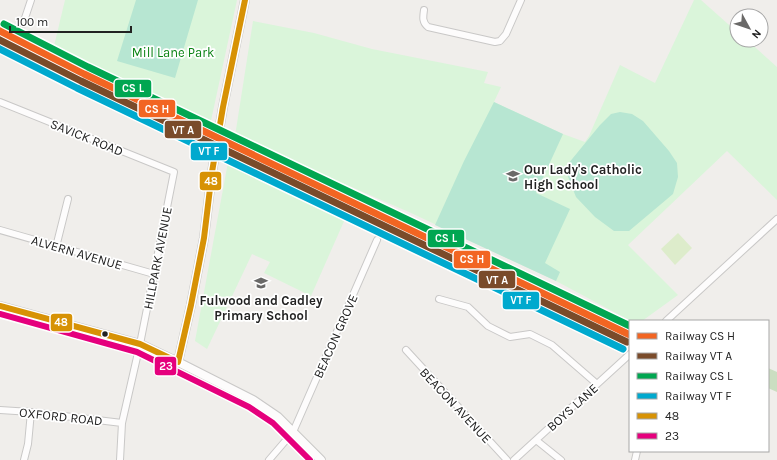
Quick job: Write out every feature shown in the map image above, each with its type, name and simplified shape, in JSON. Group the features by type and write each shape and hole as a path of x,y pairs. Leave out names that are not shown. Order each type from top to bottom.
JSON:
{"street":[{"path":"23,24 31,0"},
{"path":"178,362 204,238 212,172 223,107 246,0"},
{"path":"424,10 424,24 428,27 495,42 500,41 506,34 521,0"},
{"name":"SAVICK ROAD","path":"0,102 174,172"},
{"name":"HILLPARK AVENUE","path":"120,460 122,423 140,344 174,172"},
{"path":"56,247 68,199"},
{"path":"667,320 777,219"},
{"name":"ALVERN AVENUE","path":"0,230 154,274"},
{"name":"BEACON GROVE","path":"269,460 293,432 377,240"},
{"path":"439,299 468,306 488,326 510,337 530,334 552,345 597,384"},
{"path":"0,306 140,344 178,362 253,400 278,417 322,460"},
{"name":"BEACON AVENUE","path":"406,350 507,460"},
{"name":"BOYS LANE","path":"514,460 629,355"},
{"name":"OXFORD ROAD","path":"0,410 32,412 122,423"},
{"path":"24,460 28,444 32,412"},
{"path":"536,440 560,460"}],"green space":[{"name":"Mill Lane Park","path":"65,0 237,0 209,130 54,46"},
{"path":"136,0 198,0 175,78 117,61"},
{"name":"Our Lady's Catholic High School","path":"694,0 701,0 729,25 729,48 756,48 777,67 777,200 727,151 628,245 678,295 643,320 629,320 556,281 411,213 235,136 253,21 314,33 372,49 488,72 484,83 501,87 494,102 563,134 585,142 620,65 655,83"},
{"path":"494,102 563,134 536,193 570,209 545,263 560,272 556,281 435,225 464,161"},
{"path":"620,112 632,114 643,121 669,151 677,163 678,177 673,194 629,231 614,231 595,217 576,197 567,174 568,164 600,125 611,114"},
{"name":"Fulwood and Cadley Primary School","path":"228,162 345,219 311,296 264,273 270,262 252,254 207,349 195,341"},
{"path":"678,233 692,248 675,265 661,249"},
{"path":"769,368 777,372 777,392 769,388"}],"transit line":[{"name":"48","path":"178,362 204,238 212,172 223,107 245,0"},
{"path":"4,24 88,67 629,326"},
{"path":"0,31 84,74 629,335"},
{"path":"0,40 81,81 627,342"},
{"path":"0,49 77,88 623,349"},
{"name":"48","path":"0,306 140,344 178,362"},
{"name":"23","path":"0,314 137,352 249,407 273,423 310,460"}],"place":[{"name":"Our Lady's Catholic High School","path":"513,176"},
{"name":"Fulwood and Cadley Primary School","path":"261,283"}]}
